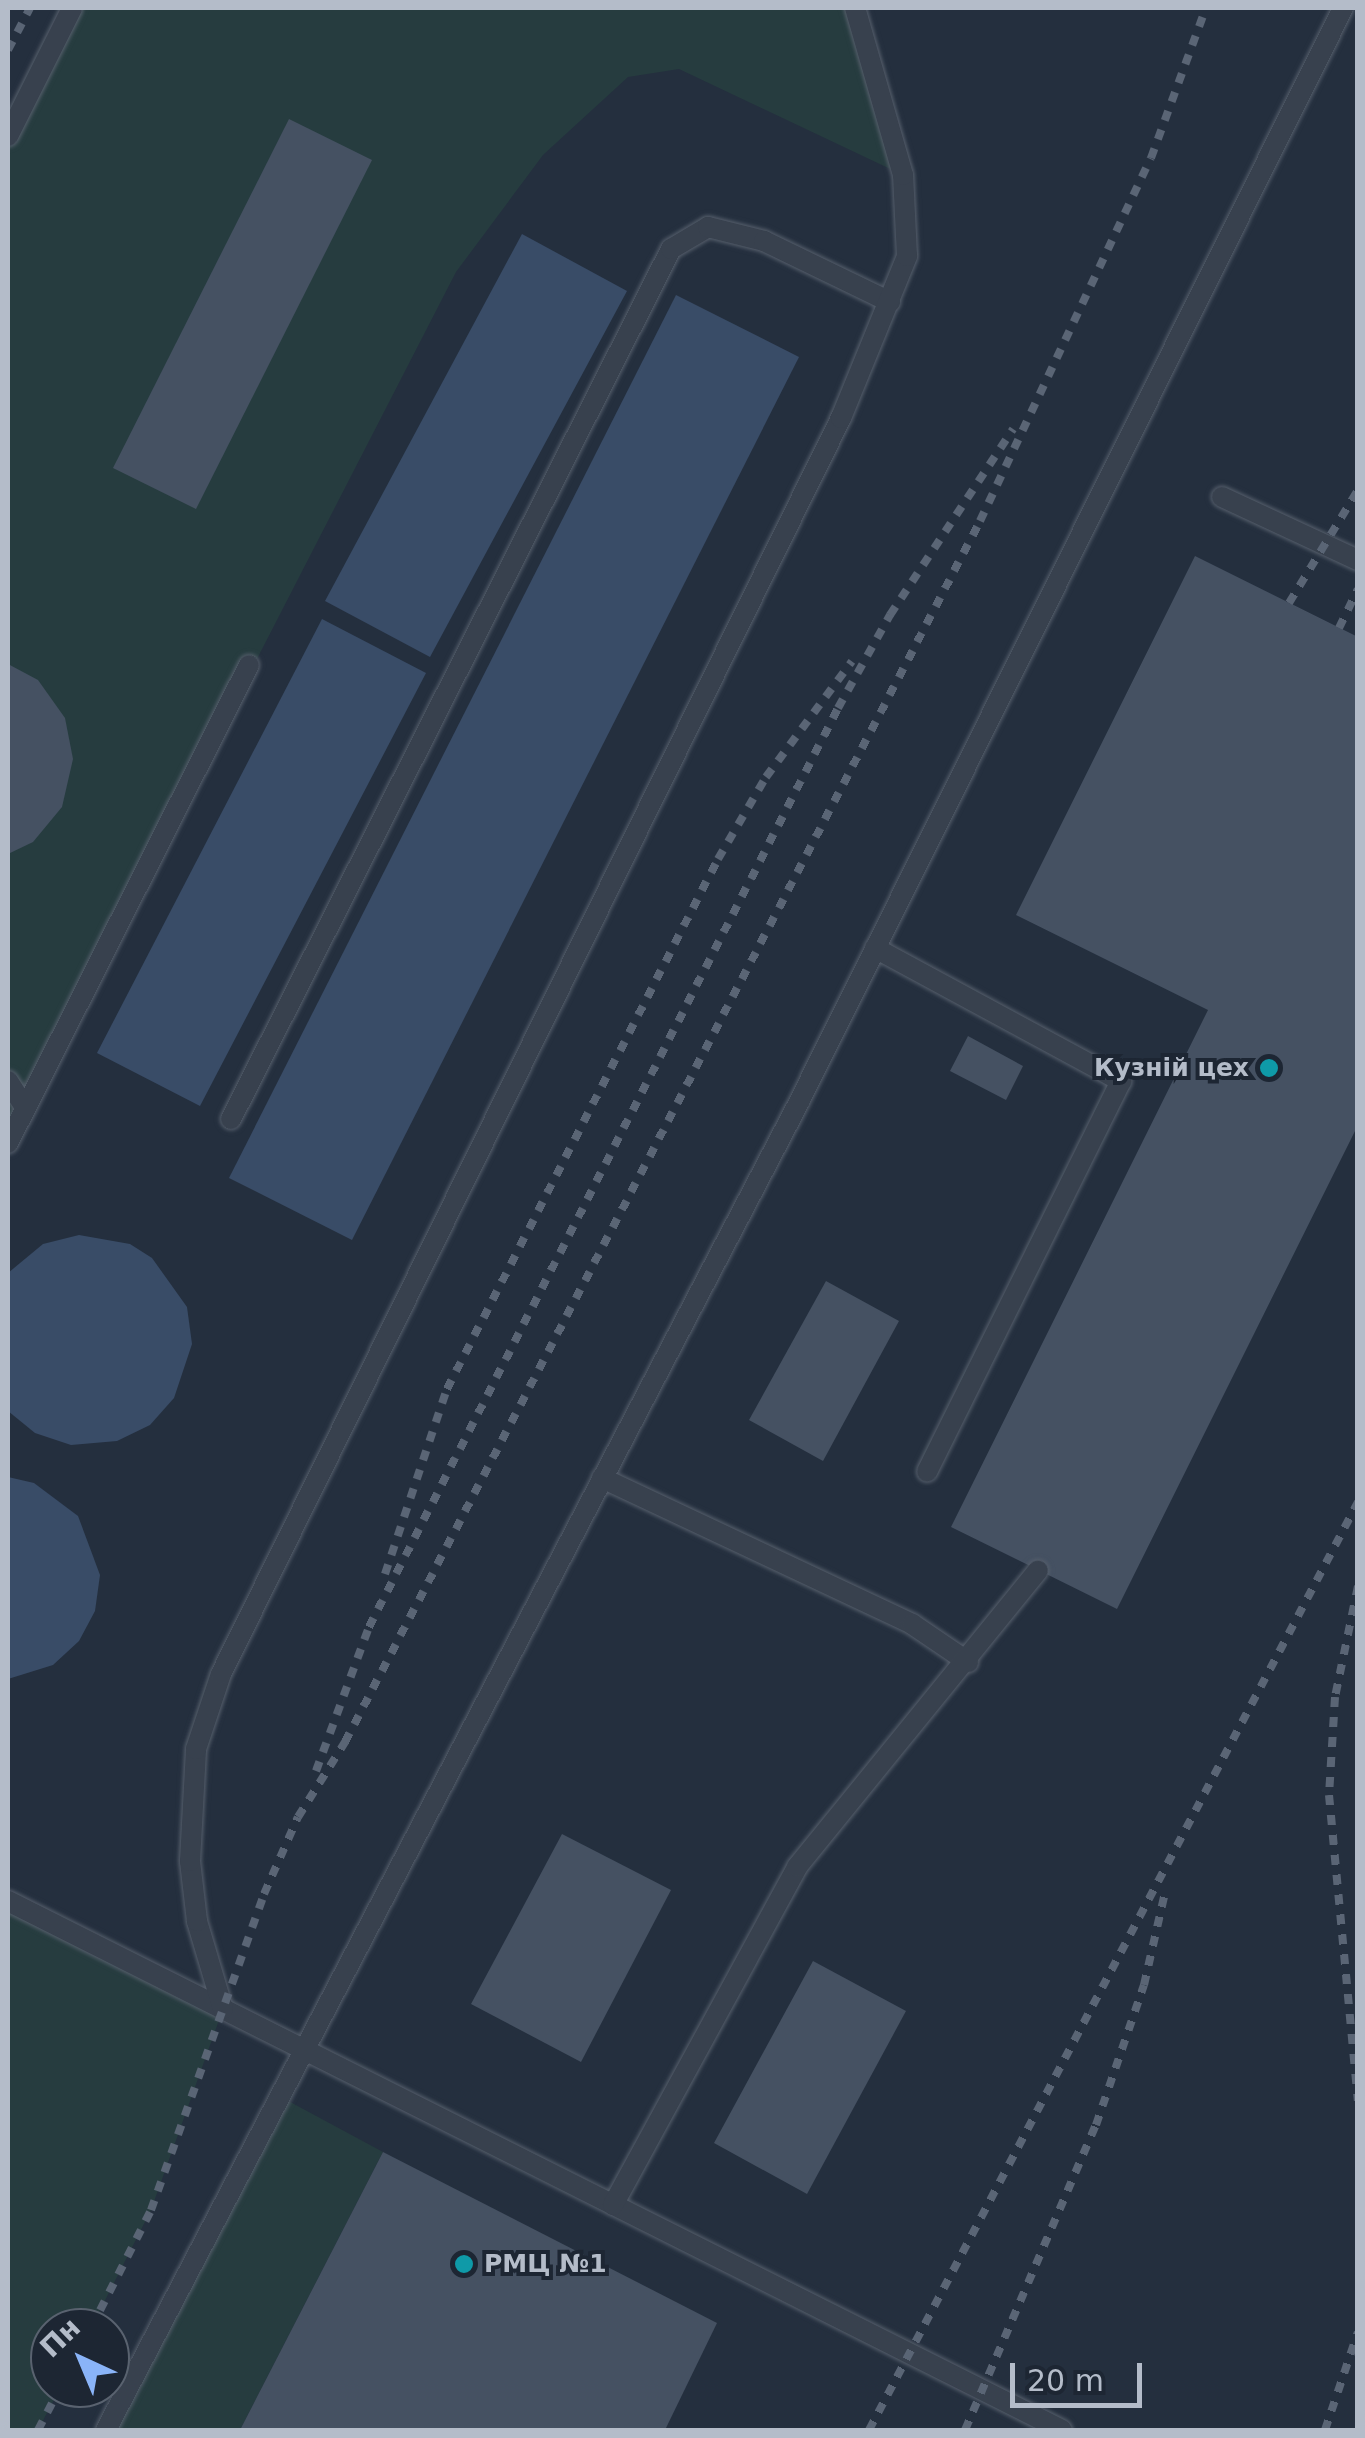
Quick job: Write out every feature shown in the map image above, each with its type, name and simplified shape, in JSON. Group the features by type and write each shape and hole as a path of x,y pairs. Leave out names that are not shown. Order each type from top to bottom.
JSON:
{"lane":[{"path":"8,136 72,8"},
{"path":"222,2009 197,1922 190,1861 196,1749 221,1674 841,418 906,256 903,175 855,8"},
{"path":"106,2430 874,948 1342,8"},
{"path":"230,1119 671,249 708,227 764,241 890,302"},
{"path":"1222,497 1358,560"},
{"path":"8,1144 249,665"},
{"path":"874,948 1121,1082 927,1472"},
{"path":"8,1081 26,1107"},
{"path":"602,1478 912,1624 968,1662"},
{"path":"613,2205 797,1867 968,1662 1038,1570"},
{"path":"8,1901 1062,2430"}],"green space":[{"path":"72,8 855,8 903,175 679,69 628,77 543,155 456,272 8,1143 8,136"},
{"path":"8,1901 223,2009 151,2210 101,2308 30,2308 30,2408 50,2408 38,2430 8,2430"},
{"path":"281,2097 383,2152 240,2430 106,2430 118,2408 130,2408 130,2384"}],"water":[{"path":"522,234 627,291 430,657 325,601"},
{"path":"676,295 799,357 352,1240 229,1178"},
{"path":"322,619 426,673 200,1106 97,1053"},
{"path":"79,1235 130,1244 152,1258 187,1307 192,1344 174,1398 150,1425 117,1441 71,1445 35,1433 8,1411 8,1273 43,1244"},
{"path":"8,1477 34,1483 78,1516 100,1575 95,1611 79,1641 53,1665 8,1679"}],"building":[{"path":"289,119 372,160 196,509 113,468"},
{"name":"Кузній цех","path":"1195,556 1358,637 1358,1125 1117,1609 951,1527 1208,1010 1016,915"},
{"path":"8,664 38,680 65,718 73,759 62,807 33,842 8,854"},
{"path":"968,1036 1023,1066 1006,1100 950,1071"},
{"path":"826,1281 899,1321 823,1461 749,1420"},
{"path":"562,1834 671,1890 581,2062 471,2004"},
{"path":"813,1961 906,2011 807,2194 714,2143"},
{"name":"РМЦ №1","path":"383,2152 717,2323 665,2430 240,2430"}],"railway":[{"path":"8,50 30,8"},
{"path":"101,2308 151,2210 264,1894 298,1817 345,1742 980,521 1151,158 1206,8"},
{"path":"316,1771 369,1627 838,708 890,615 1013,429"},
{"path":"1289,603 1358,490"},
{"path":"1339,628 1358,589"},
{"path":"385,1574 447,1389 718,859 766,777 852,661"},
{"path":"869,2430 1358,1502"},
{"path":"1358,1586 1335,1697 1329,1795 1358,2101"},
{"path":"965,2430 1096,2125 1144,1985 1166,1888"},
{"path":"1325,2430 1358,2332"},
{"path":"38,2430 50,2408"}],"place":[{"name":"Кузній цех","path":"1269,1068"},
{"name":"РМЦ №1","path":"464,2264"}]}
